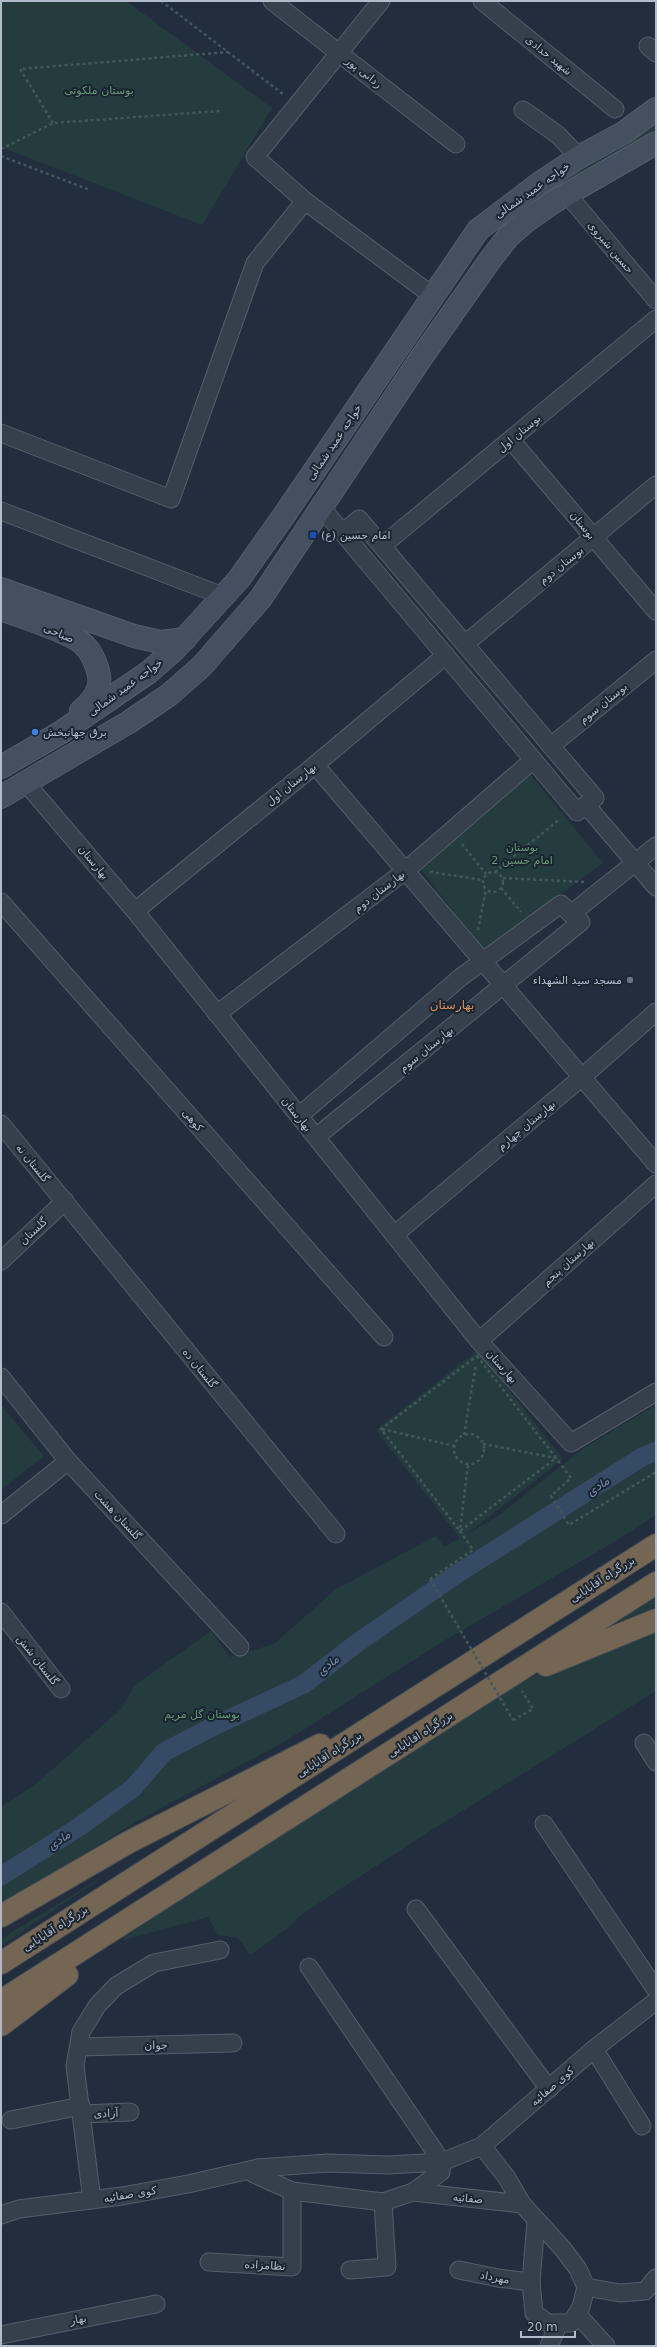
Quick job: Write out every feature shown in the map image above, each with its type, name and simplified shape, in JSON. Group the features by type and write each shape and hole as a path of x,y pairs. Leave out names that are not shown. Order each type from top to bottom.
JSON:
{"highway":[{"name":"بزرگراه آقابابایی","path":"1,1963 656,1545"},
{"name":"بزرگراه اقابابایی","path":"183,1885 656,1583"},
{"path":"495,1686 656,1620"},
{"path":"1,1916 129,1842 431,1688"},
{"path":"1,2001 183,1885"},
{"path":"1,2025 183,1885"}],"main road":[{"name":"خواجه عمید شمالی","path":"1,767 60,733 149,672 185,639 239,578 285,514 478,230 550,176 625,132 656,109"},
{"name":"خواجه عمید شمالی","path":"1,796 26,783 149,709 202,666 261,598 321,507 490,260 508,237 525,222 567,194 656,143"},
{"path":"550,176 567,194"},
{"name":"صباحی","path":"3,600 160,642 185,639"},
{"name":"صباحی","path":"3,600 83,644 97,666 99,688 91,701 60,733"}],"street":[{"name":"ردانی پور","path":"272,1 456,144"},
{"path":"381,1 255,157 305,202 433,296"},
{"name":"شهید حدادی","path":"482,1 615,109"},
{"path":"523,110 558,136 580,158"},
{"name":"حسین شیروی","path":"567,194 656,300"},
{"path":"1,433 171,499 255,263 305,202"},
{"name":"بوستان اول","path":"382,546 656,319"},
{"name":"بوستان","path":"511,440 656,611"},
{"name":"بوستان دوم","path":"465,644 656,485"},
{"path":"321,507 534,760 579,808 636,864 656,887"},
{"path":"1,511 223,596"},
{"path":"343,532 359,518 594,798 579,808"},
{"name":"بهارستان اول","path":"135,911 315,766 446,655"},
{"name":"بوستان سوم","path":"551,746 656,660"},
{"name":"بهارستان دوم","path":"217,1014 407,870 534,760"},
{"path":"315,766 407,870 478,957 656,1164"},
{"name":"بهارستان","path":"26,783 135,911 316,1137 394,1235 478,1348 571,1443 656,1392"},
{"path":"299,1116 478,957 532,925 561,904 571,914 636,864 656,846"},
{"name":"کوهی","path":"1,902 384,1337"},
{"name":"بهارستان سوم","path":"316,1137 581,922 571,914"},
{"name":"بهارستان چهارم","path":"394,1235 582,1078 656,1012"},
{"name":"گلستان نه","path":"1,1124 65,1201"},
{"name":"بهارستان پنجم","path":"478,1348 656,1184"},
{"name":"گلستان","path":"1,1261 65,1201"},
{"name":"گلستان ده","path":"65,1201 336,1534"},
{"name":"گلستان هشت","path":"1,1377 68,1461 240,1647"},
{"path":"1,1515 68,1461"},
{"name":"گلستان شش","path":"1,1612 61,1689"},
{"path":"644,1743 656,1762"},
{"path":"544,1824 656,1990"},
{"path":"416,1909 549,2089"},
{"path":"92,2200 84,2144 82,2110 75,2066 81,2032 97,2006 116,1986 154,1963 220,1950"},
{"path":"258,2168 254,2174 292,2191 383,2202 413,2192 441,2172 442,2162 308,1967"},
{"name":"کوی صفائیه","path":"1,2215 19,2209 92,2200 188,2184 258,2168 328,2163 388,2165 442,2162 482,2146 594,2049 656,2001"},
{"name":"جوان","path":"78,2047 233,2043"},
{"path":"594,2049 642,2126"},
{"name":"آزادی","path":"11,2120 82,2110 130,2112"},
{"path":"482,2146 507,2178 522,2204 536,2221 563,2248 578,2269 586,2287 581,2307 571,2323 548,2323 534,2313 531,2282 536,2221"},
{"name":"نظامزاده","path":"210,2262 292,2267 292,2191"},
{"name":"صفائیه","path":"413,2192 522,2204"},
{"path":"350,2270 387,2267 383,2202"},
{"name":"مهرداد","path":"459,2270 498,2278 531,2282"},
{"path":"586,2287 620,2293 645,2291 656,2278"},
{"name":"بهار","path":"12,2337 156,2304"},
{"path":"577,2314 606,2346"},
{"path":"549,2346 559,2323"}],"path":[{"path":"161,1 297,105"},
{"path":"53,123 20,69 228,52"},
{"path":"1,149 53,123 220,111"},
{"path":"1,156 90,190"},
{"path":"486,874 495,872 579,808"},
{"path":"452,831 486,874"},
{"path":"407,870 483,880"},
{"path":"495,872 502,878 611,883"},
{"path":"478,957 486,889 483,880 486,874"},
{"path":"502,878 501,888 532,925"},
{"path":"486,889 492,892 501,888"},
{"path":"381,1429 478,1348"},
{"path":"464,1435 478,1436 483,1444 481,1458 478,1461 468,1464 463,1463 455,1456 454,1446 464,1435 478,1348"},
{"path":"478,1348 571,1478 550,1496 569,1525 656,1472"},
{"path":"381,1429 454,1446"},
{"path":"381,1429 473,1550 430,1579 513,1720 533,1710 515,1678"},
{"path":"483,1444 556,1458"},
{"path":"460,1531 556,1458"},
{"path":"460,1531 468,1464"}],"green space":[{"name":"بوستان ملکوتی","path":"1,1 126,1 272,108 202,225 1,147"},
{"path":"656,118 656,129 620,153 571,180 567,172"},
{"name":"بوستان امام حسین 2","path":"529,773 603,863 483,951 421,869"},
{"name":"بوستان گل مریم","path":"478,1350 563,1459 467,1534 498,1516 581,1450 656,1405 656,1515 609,1545 442,1642 284,1742 139,1820 1,1905 1,1807 37,1783 121,1709 135,1685 211,1631 229,1657 274,1644 336,1589 436,1536 444,1547 460,1538 376,1430"},
{"path":"1,1405 44,1456 1,1490"},
{"path":"656,1597 656,1606 603,1631"},
{"path":"656,1625 656,1691 427,1833 302,1914 288,1928 250,1955 238,1938 218,1935 208,1917 120,1941 227,1865 518,1683"},
{"path":"113,1870 1,1946 1,1939"}],"waterway":[{"name":"مادی","path":"1,1876 79,1827 133,1788 164,1752 212,1727 304,1684 357,1643 460,1572 642,1457 656,1451"}],"place":[{"name":"امام حسین (ع)","path":"313,535"},
{"name":"برق جهانبخش","path":"35,732"},
{"name":"مسجد سید الشهداء","path":"630,980"}],"district":[{"name":"بهارستان","path":"452,1005"}]}
